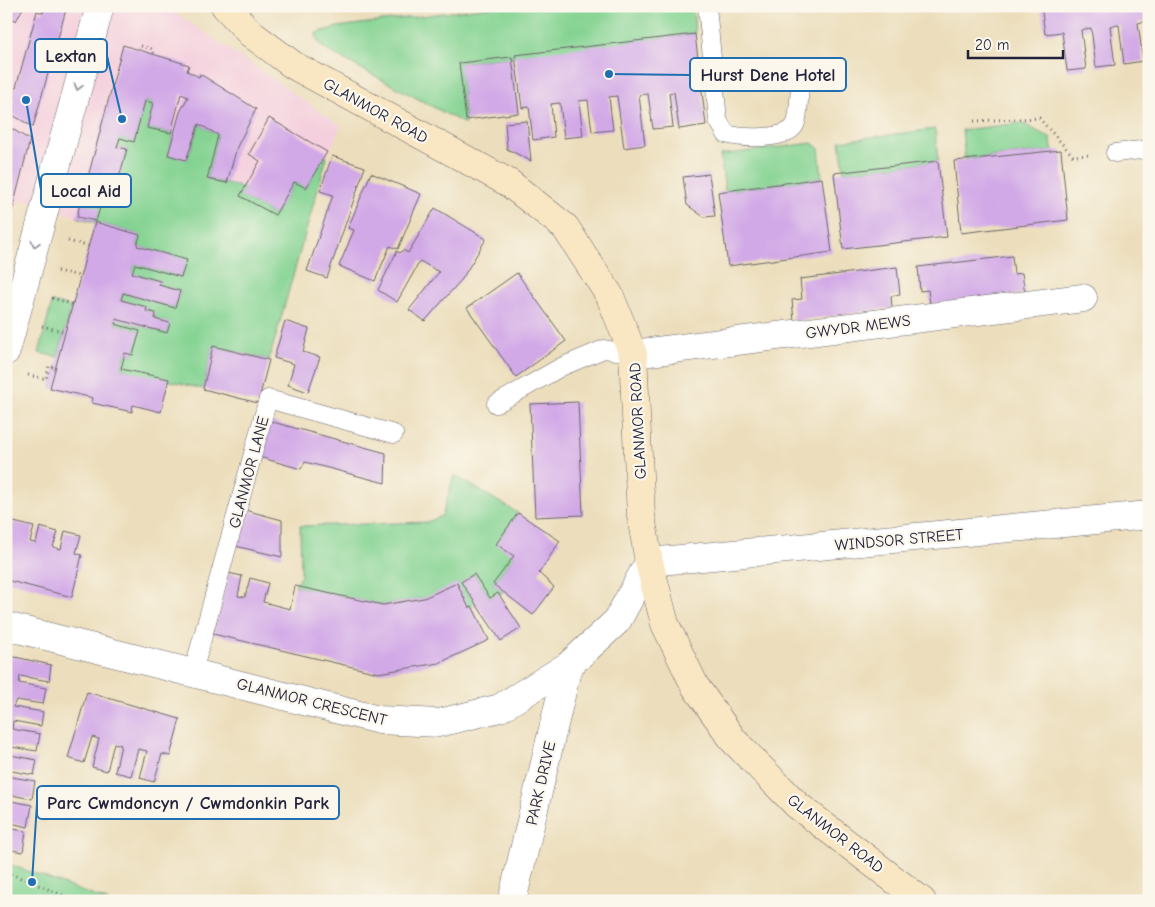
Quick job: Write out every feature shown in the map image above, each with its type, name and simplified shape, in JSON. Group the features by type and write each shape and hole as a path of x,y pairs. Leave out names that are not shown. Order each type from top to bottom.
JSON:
{"street":[{"path":"6,351 10,322 100,6"},
{"name":"GLANMOR ROAD","path":"225,6 250,33 292,65 509,183 565,227 610,296 633,354 641,516 649,562 665,624 695,686 734,741 796,805 922,901"},
{"name":"GWYDR MEWS","path":"633,354 1083,298"},
{"name":"WINDSOR STREET","path":"649,562 1149,515"},
{"name":"GLANMOR CRESCENT","path":"6,626 379,720 439,723 500,708 568,666 617,621 649,562"},
{"name":"PARK DRIVE","path":"512,901 568,666"}],"lane":[{"path":"708,6 718,120 726,134 740,138 786,134 796,125 800,86"},
{"path":"1115,153 1149,149"},
{"path":"496,404 561,368 604,349 633,354"},
{"name":"GLANMOR LANE","path":"193,672 268,399 394,434"}],"path":[{"path":"141,46 152,49 154,54"},
{"path":"974,122 1039,118 1073,156 1115,153"},
{"path":"65,240 88,246"},
{"path":"57,271 80,276"},
{"path":"49,298 72,304"},
{"path":"42,326 65,332"},
{"path":"28,375 46,379 49,366 55,368"},
{"path":"6,872 77,901"}],"shaded area":[{"path":"6,6 166,6 341,126 327,157 291,282 19,199 6,242"}],"green space":[{"path":"497,6 693,6 695,34 460,63 465,124 328,51 319,44 316,36 316,33 337,27"},
{"path":"145,101 153,103 147,128 174,134 168,155 187,160 199,124 218,135 207,179 245,188 241,196 275,215 294,182 306,188 325,155 327,157 269,360 213,346 203,389 121,369 125,353 133,355 139,331 115,324 116,319 167,333 169,323 155,319 156,314 146,311 147,307 121,300 123,293 175,308 180,291 159,285 160,281 132,273 135,264 181,277 186,260 137,246 140,235 77,217 96,221 99,209 80,203 88,177 117,185 127,149 117,147 120,138 134,141"},
{"path":"1022,123 1050,138 1053,151 965,159 962,130"},
{"path":"935,129 938,161 844,172 840,141"},
{"path":"812,143 819,148 822,178 725,191 720,155"},
{"path":"52,302 71,307 58,357 39,353"},
{"path":"454,475 518,513 497,544 514,556 493,584 503,592 490,598 474,574 462,582 475,603 469,608 424,598 383,605 295,586 301,575 300,526 427,522 442,516"},
{"path":"6,863 108,901 6,901"}],"building":[{"path":"6,6 24,6 16,21 6,15"},
{"path":"45,6 67,6 33,127 9,113 37,11 43,13"},
{"path":"1041,6 1149,6 1149,40 1145,21 1138,23 1143,61 1124,64 1119,25 1110,26 1115,65 1096,67 1091,28 1081,30 1086,69 1067,71 1062,32 1045,34"},
{"path":"695,34 706,125 679,129 674,92 669,93 673,127 653,129 648,94 639,95 645,145 624,148 617,96 609,97 613,130 592,132 588,100 579,101 583,136 564,138 560,103 551,104 554,137 533,140 529,107 522,108 515,55"},
{"path":"123,45 189,65 187,71 199,77 200,74 256,109 237,147 227,183 207,179 218,135 199,124 186,160 168,155 180,112 188,97 181,94 171,133 147,128 153,103 145,101 134,142 120,138 117,147 127,149 117,185 88,177"},
{"path":"512,57 519,113 466,120 459,63"},
{"path":"269,118 327,152 306,188 294,182 275,215 240,196 260,161 249,154"},
{"path":"527,121 531,161 507,149 505,123"},
{"path":"6,125 30,140 10,219 6,216"},
{"path":"1061,150 1068,220 961,233 954,161"},
{"path":"332,156 365,167 327,278 307,271 333,195 320,191"},
{"path":"938,161 947,237 843,249 834,173"},
{"path":"371,173 421,194 398,249 390,246 375,281 339,266 354,230 348,228"},
{"path":"709,174 715,216 704,217 687,205 683,177"},
{"path":"822,178 832,252 728,266 718,192"},
{"path":"80,203 100,208 96,221 77,217"},
{"path":"435,208 486,239 462,279 425,321 409,310 439,272 420,261 397,302 378,290 397,251 400,253 403,250 408,253"},
{"path":"95,222 140,235 137,246 187,260 181,277 135,264 132,273 160,281 159,285 180,291 175,308 123,293 121,300 147,307 146,311 156,313 155,319 170,323 167,333 116,319 115,324 140,331 133,355 125,353 121,369 169,379 161,412 133,405 132,412 92,403 93,398 50,388"},
{"path":"1012,256 1014,274 1022,273 1025,294 930,304 928,290 920,291 918,267"},
{"path":"897,267 900,295 891,296 892,308 794,321 792,300 802,299 800,279"},
{"path":"517,273 566,341 516,377 467,308"},
{"path":"285,321 309,329 303,352 320,357 308,392 288,385 294,364 274,358"},
{"path":"213,346 269,360 258,403 203,389"},
{"path":"578,402 583,515 535,517 530,404"},
{"path":"269,421 386,453 385,483 305,462 301,469 259,457"},
{"path":"245,510 282,520 282,557 235,546"},
{"path":"518,513 560,541 539,573 554,587 533,615 493,584 514,556 496,544"},
{"path":"14,522 34,527 30,542 36,543 40,527 58,532 53,547 61,549 65,531 81,535 76,553 82,555 72,597 6,580 6,553"},
{"path":"228,573 242,576 238,596 245,597 250,578 268,583 263,602 290,609 295,586 383,605 424,598 457,583 469,608 472,606 489,640 439,663 378,673 213,634"},
{"path":"474,574 490,598 498,593 521,628 501,641 461,582"},
{"path":"6,655 51,665 49,681 20,676 19,683 46,688 43,704 16,700 13,707 43,712 41,726 13,721 12,729 40,734 37,751 11,747 10,755 37,760 34,775 6,770"},
{"path":"87,692 180,719 170,756 162,754 154,782 140,778 147,751 138,749 131,776 115,772 121,745 114,743 107,771 92,767 99,739 92,737 84,763 68,758"},
{"path":"6,776 35,781 32,799 6,794"},
{"path":"6,800 32,805 28,827 6,822"},
{"path":"6,828 26,831 23,852 6,849"}],"place":[{"name":"Hurst Dene Hotel","path":"609,74"},
{"name":"Local Aid","path":"26,100"},
{"name":"Lextan","path":"122,119"},
{"name":"Parc Cwmdoncyn / Cwmdonkin Park","path":"32,882"}]}
